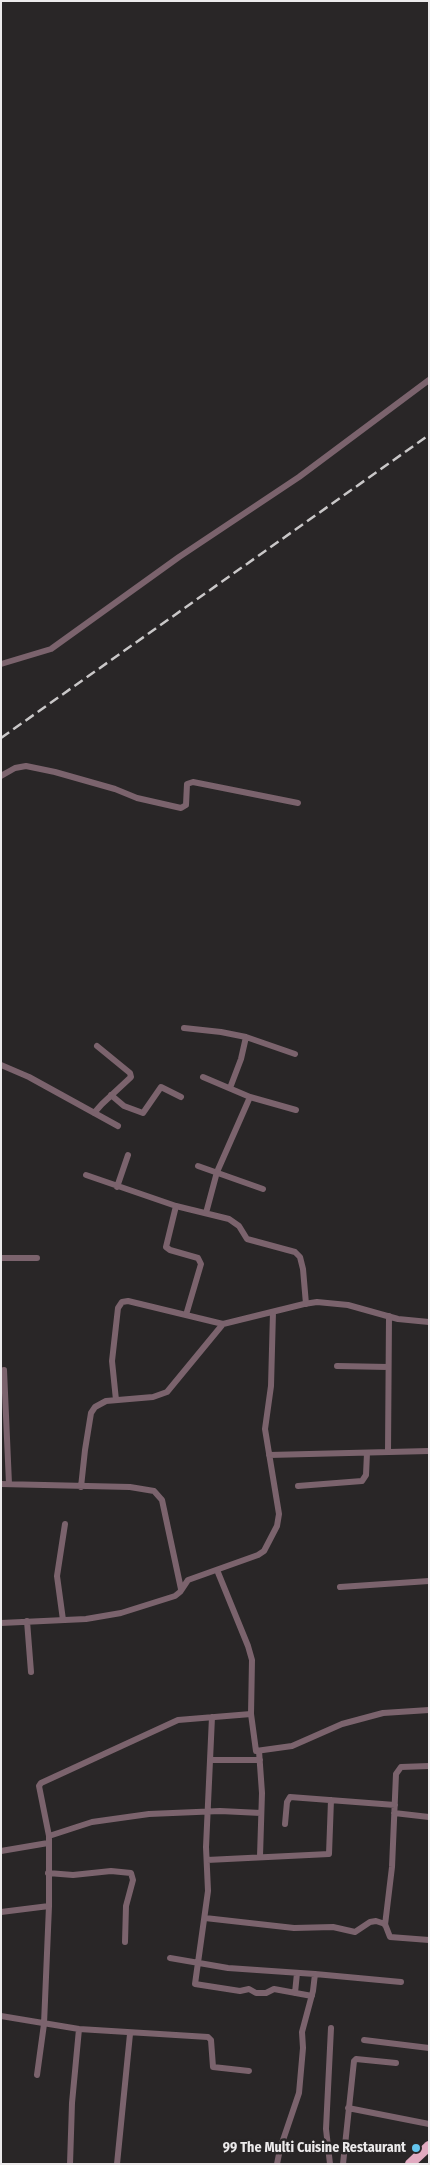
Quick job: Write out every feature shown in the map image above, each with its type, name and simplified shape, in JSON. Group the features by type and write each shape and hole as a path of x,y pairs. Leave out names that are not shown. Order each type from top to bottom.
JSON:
{"highway":[{"path":"410,2164 429,2146"}],"street":[{"path":"1,664 51,649 179,557 298,477 429,380"},
{"path":"1,776 15,768 26,766 55,772 115,789 137,798 180,808 186,805 187,784 193,782 298,803"},
{"path":"184,1028 246,1037 295,1054"},
{"path":"230,1088 246,1037"},
{"path":"94,1113 131,1077 130,1073 97,1046"},
{"path":"1,1065 29,1077 118,1126"},
{"path":"203,1077 250,1096 296,1110"},
{"path":"111,1095 124,1106 142,1113 161,1087 180,1097"},
{"path":"206,1213 217,1172 250,1096"},
{"path":"117,1187 128,1155"},
{"path":"198,1166 263,1189"},
{"path":"86,1175 176,1206 236,1222 247,1239 297,1254 304,1277 306,1304"},
{"path":"176,1206 166,1247 170,1250 198,1258 201,1264 186,1315"},
{"path":"1,1258 37,1258"},
{"path":"116,1400 112,1361 119,1304 128,1301 223,1324 306,1304 340,1304 389,1316 429,1322"},
{"path":"1,1622 94,1618 121,1613 176,1596 188,1580 258,1555 264,1551 277,1526 279,1514 265,1429 271,1386 273,1312"},
{"path":"388,1452 389,1316"},
{"path":"81,1487 84,1450 91,1413 99,1403 162,1395 171,1389 223,1324"},
{"path":"337,1366 388,1367"},
{"path":"4,1370 9,1484"},
{"path":"269,1455 429,1451"},
{"path":"298,1486 362,1481 366,1474 367,1453"},
{"path":"1,1484 147,1489 158,1494 162,1500 181,1589"},
{"path":"63,1620 57,1576 65,1524"},
{"path":"217,1570 248,1646 253,1675 251,1714 254,1749 260,1751 299,1744 342,1724 366,1718 394,1712 429,1710"},
{"path":"340,1587 429,1581"},
{"path":"27,1621 31,1672"},
{"path":"37,2075 44,2024 49,1906 49,1836 39,1789 41,1783 178,1720 251,1714"},
{"path":"212,1717 207,1860 208,1891 195,1982 198,1986 240,1991 249,1989 266,1993 274,1989 312,1996"},
{"path":"260,1751 260,1856"},
{"path":"210,1760 260,1760"},
{"path":"429,1766 401,1767 397,1770 392,1867 385,1925 390,1937 429,1940"},
{"path":"285,1824 286,1802 290,1797 395,1805"},
{"path":"207,1860 329,1854 331,1800"},
{"path":"49,1836 110,1818 209,1811 261,1813"},
{"path":"394,1813 429,1817"},
{"path":"1,1851 48,1843"},
{"path":"48,1873 74,1875 111,1871 131,1873 133,1880 126,1906 125,1942"},
{"path":"1,1912 49,1906"},
{"path":"205,1918 294,1928 333,1927 355,1932 372,1921 383,1922 385,1925"},
{"path":"170,1958 228,1968 401,1982"},
{"path":"295,1993 297,1973"},
{"path":"277,2164 280,2149 299,2093 304,2048 302,2032 312,1996 315,1974"},
{"path":"1,2016 78,2029 130,2034 208,2037 211,2040 213,2067 249,2071"},
{"path":"330,2028 326,2129 330,2164"},
{"path":"70,2164 72,2103 78,2029"},
{"path":"117,2164 130,2034"},
{"path":"364,2040 429,2048"},
{"path":"343,2164 354,2060 396,2064"},
{"path":"348,2108 429,2124"}],"railway":[{"path":"1,738 429,435"}],"place":[{"name":"99 The Multi Cuisine Restaurant","path":"416,2148"}]}
